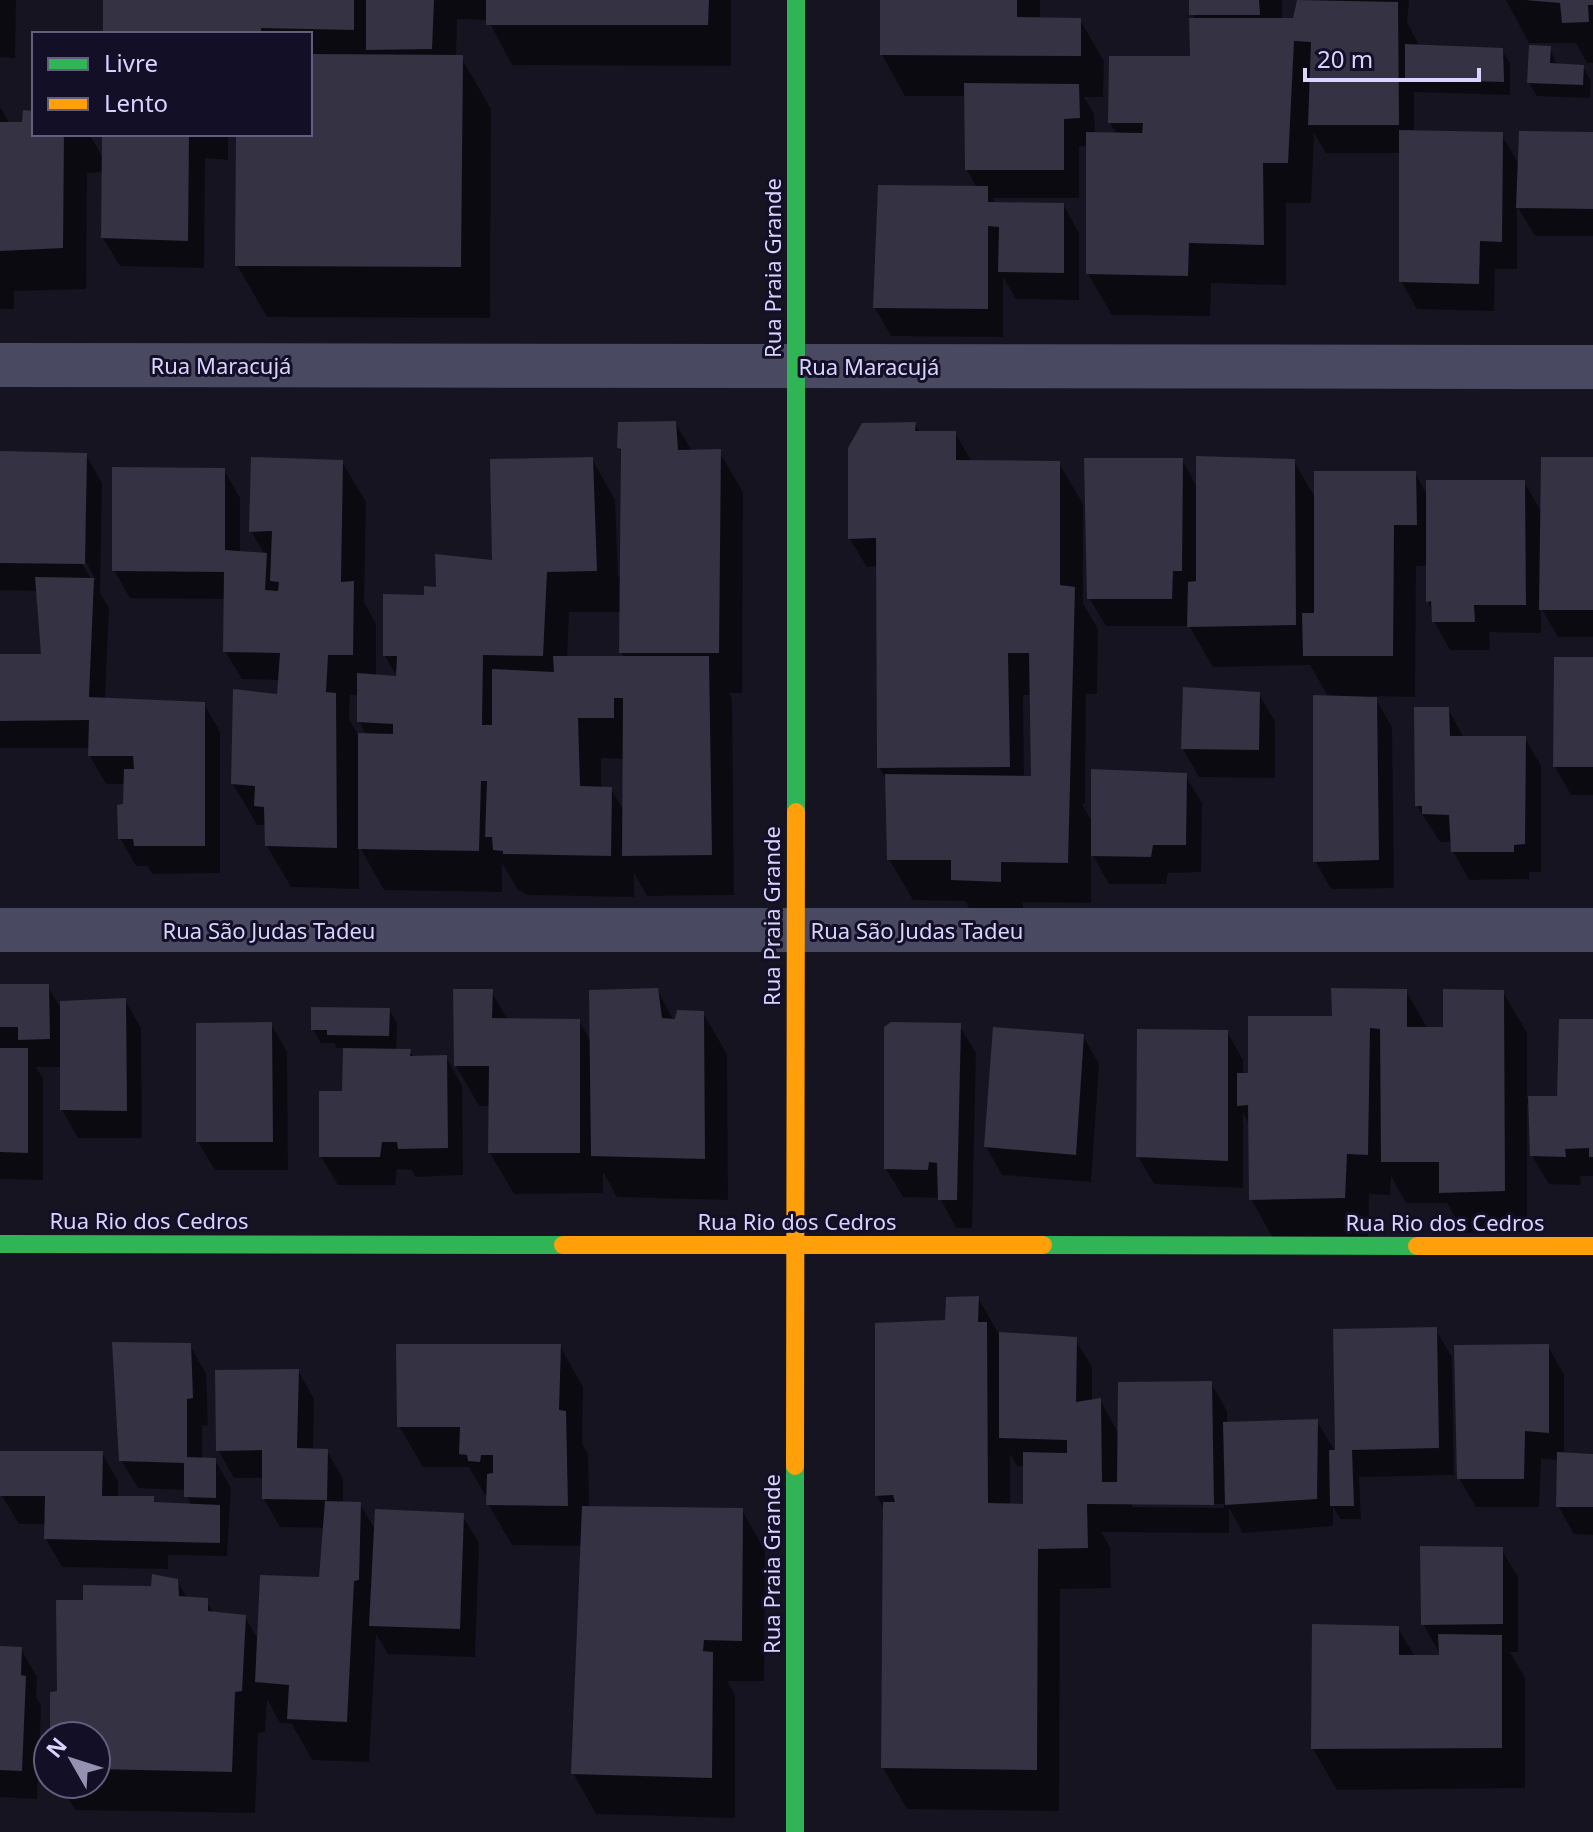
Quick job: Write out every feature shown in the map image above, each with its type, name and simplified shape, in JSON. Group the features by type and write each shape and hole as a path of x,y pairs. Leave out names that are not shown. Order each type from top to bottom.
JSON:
{"street":[{"name":"Rua Praia Grande","path":"795,1832 796,0"},
{"name":"Rua Maracujá","path":"0,365 1593,367"},
{"name":"Rua São Judas Tadeu","path":"0,930 1593,930"},
{"name":"Rua Rio dos Cedros","path":"0,1244 1593,1246"}],"building":[{"path":"103,0 354,0 354,30 261,28 261,32 103,32"},
{"path":"366,0 434,0 432,49 366,50"},
{"path":"486,0 709,0 708,25 486,25"},
{"path":"880,0 1017,0 1017,17 1081,18 1081,56 880,55"},
{"path":"1189,0 1259,0 1260,15 1189,15"},
{"path":"1297,0 1398,2 1399,125 1308,125 1311,42 1294,41 1288,163 1263,163 1264,245 1189,243 1188,276 1086,274 1086,132 1142,133 1143,123 1108,123 1109,56 1190,56 1189,18 1293,18"},
{"path":"1525,0 1593,0 1593,5 1588,5 1589,22 1562,23 1560,3"},
{"path":"1405,44 1503,48 1504,82 1405,79"},
{"path":"1529,45 1551,46 1550,63 1584,65 1583,85 1527,83"},
{"path":"312,54 463,55 461,267 235,266 236,136 312,136"},
{"path":"964,83 1079,84 1080,118 1064,119 1064,170 965,170"},
{"path":"23,110 32,111 32,136 64,136 63,248 0,251 0,122 22,122"},
{"path":"1399,130 1503,132 1502,242 1480,241 1479,284 1399,282"},
{"path":"1519,131 1593,132 1593,209 1516,208"},
{"path":"102,136 189,136 188,241 101,238"},
{"path":"878,185 988,186 988,202 1064,203 1064,273 998,272 999,227 988,226 988,309 873,308"},
{"path":"676,421 678,450 721,449 719,653 619,653 621,449 617,448 618,422"},
{"path":"916,422 915,431 956,431 956,460 1060,461 1060,585 1075,587 1068,863 1001,862 1001,882 951,880 951,860 887,860 885,774 1031,776 1029,653 1008,653 1010,767 877,768 876,538 848,539 848,448 862,423"},
{"path":"0,451 87,453 85,564 0,563"},
{"path":"1196,456 1295,459 1296,625 1187,627 1188,582 1196,581"},
{"path":"251,457 343,460 341,582 354,581 353,655 328,655 326,692 336,693 337,848 265,846 264,807 254,806 255,786 231,784 233,689 277,694 280,653 223,652 224,572 112,571 112,467 225,468 225,550 267,553 265,590 278,591 279,582 270,581 272,531 249,532"},
{"path":"593,457 597,571 547,572 543,656 483,655 482,725 492,725 492,669 554,672 553,656 709,656 712,855 622,856 623,698 614,698 614,718 578,718 580,786 612,787 611,856 503,854 503,851 493,850 492,837 485,837 487,781 481,781 479,851 358,849 358,733 393,734 393,724 357,722 357,673 396,676 397,656 383,656 383,594 424,595 424,586 436,587 435,554 492,560 490,459"},
{"path":"1541,457 1593,457 1593,610 1539,610"},
{"path":"1084,458 1183,458 1182,571 1173,571 1172,599 1087,599"},
{"path":"1314,471 1416,471 1417,525 1394,525 1393,656 1303,656 1302,613 1314,613"},
{"path":"1426,480 1525,480 1526,605 1474,605 1475,622 1432,622 1431,601 1426,602"},
{"path":"35,577 94,578 89,697 205,702 205,846 134,846 133,839 118,839 117,805 123,804 124,769 134,769 133,756 88,756 89,720 0,721 0,654 41,654"},
{"path":"1554,657 1593,657 1593,767 1553,767"},
{"path":"1183,687 1260,692 1259,750 1181,749"},
{"path":"1313,695 1377,697 1379,860 1313,862"},
{"path":"1414,707 1449,707 1450,736 1526,736 1525,844 1514,845 1514,852 1451,852 1449,815 1422,814 1422,806 1415,806"},
{"path":"1091,769 1187,773 1186,845 1153,845 1151,857 1091,856"},
{"path":"0,984 49,984 50,1039 18,1040 18,1027 0,1027"},
{"path":"658,988 662,1018 675,1019 677,1010 704,1011 705,1159 591,1156 589,990"},
{"path":"1331,988 1407,989 1407,1027 1443,1027 1443,989 1504,990 1505,1191 1439,1193 1439,1162 1381,1162 1380,1029 1370,1028 1368,1155 1347,1154 1345,1198 1249,1200 1248,1105 1237,1106 1237,1073 1248,1073 1248,1016 1332,1016"},
{"path":"453,989 493,989 492,1018 580,1019 580,1153 488,1153 489,1066 454,1066"},
{"path":"126,998 127,1111 60,1110 60,1001"},
{"path":"311,1007 390,1008 389,1036 327,1035 327,1030 311,1030"},
{"path":"1559,1019 1593,1019 1593,1157 1589,1157 1589,1148 1565,1149 1566,1157 1530,1156 1528,1096 1557,1096"},
{"path":"272,1022 273,1142 196,1142 196,1023"},
{"path":"891,1022 961,1023 957,1200 938,1200 937,1163 929,1162 928,1170 884,1169 884,1027"},
{"path":"993,1027 1084,1034 1076,1155 984,1147"},
{"path":"1137,1029 1228,1030 1228,1161 1136,1157"},
{"path":"0,1048 28,1048 28,1153 0,1152"},
{"path":"343,1048 411,1049 410,1056 447,1055 448,1148 398,1149 397,1142 382,1142 380,1157 319,1157 319,1091 342,1091"},
{"path":"979,1296 978,1322 987,1322 988,1503 1023,1504 1023,1452 1067,1453 1067,1440 999,1438 999,1332 1077,1337 1076,1402 1101,1398 1102,1482 1117,1482 1118,1382 1212,1381 1214,1505 1087,1504 1088,1548 1038,1549 1037,1770 881,1768 883,1502 895,1502 893,1495 875,1496 875,1323 945,1320 946,1297"},
{"path":"1437,1327 1439,1448 1352,1450 1354,1506 1330,1506 1329,1450 1335,1450 1333,1329"},
{"path":"112,1342 191,1343 193,1398 187,1399 187,1457 216,1458 216,1498 184,1497 184,1463 119,1461"},
{"path":"396,1344 561,1344 559,1410 566,1411 568,1506 486,1505 487,1474 493,1473 493,1455 481,1455 480,1462 468,1461 467,1455 459,1454 460,1427 397,1427"},
{"path":"1549,1344 1549,1433 1525,1431 1524,1479 1457,1479 1454,1345"},
{"path":"299,1369 297,1448 328,1449 327,1500 262,1499 262,1450 216,1451 215,1370"},
{"path":"1318,1419 1317,1499 1225,1505 1223,1422"},
{"path":"0,1451 103,1451 102,1496 154,1496 154,1502 220,1505 220,1543 44,1539 45,1496 0,1496"},
{"path":"1557,1452 1593,1454 1593,1507 1556,1507"},
{"path":"325,1501 361,1502 359,1580 354,1581 347,1722 287,1719 289,1685 255,1682 260,1575 319,1577"},
{"path":"582,1506 743,1508 742,1641 704,1640 703,1651 713,1652 712,1778 571,1774"},
{"path":"375,1509 464,1513 460,1629 369,1626"},
{"path":"1420,1546 1503,1547 1503,1624 1421,1625"},
{"path":"152,1574 178,1579 179,1596 208,1598 208,1611 246,1615 242,1691 235,1692 232,1772 112,1769 112,1720 50,1720 50,1692 57,1691 56,1600 83,1600 83,1585 151,1586"},
{"path":"1312,1624 1399,1626 1399,1655 1439,1655 1438,1634 1502,1635 1502,1748 1311,1749"},
{"path":"0,1646 22,1647 21,1675 26,1676 22,1771 0,1770"}],"traffic: fast":[{"path":"796,0 796,812"},
{"path":"0,1244 563,1245"},
{"path":"1043,1245 1417,1246"},
{"path":"795,1466 795,1832"}],"traffic: slow":[{"path":"795,1466 796,812"},
{"path":"563,1245 1043,1245"},
{"path":"1417,1246 1593,1246"}]}
